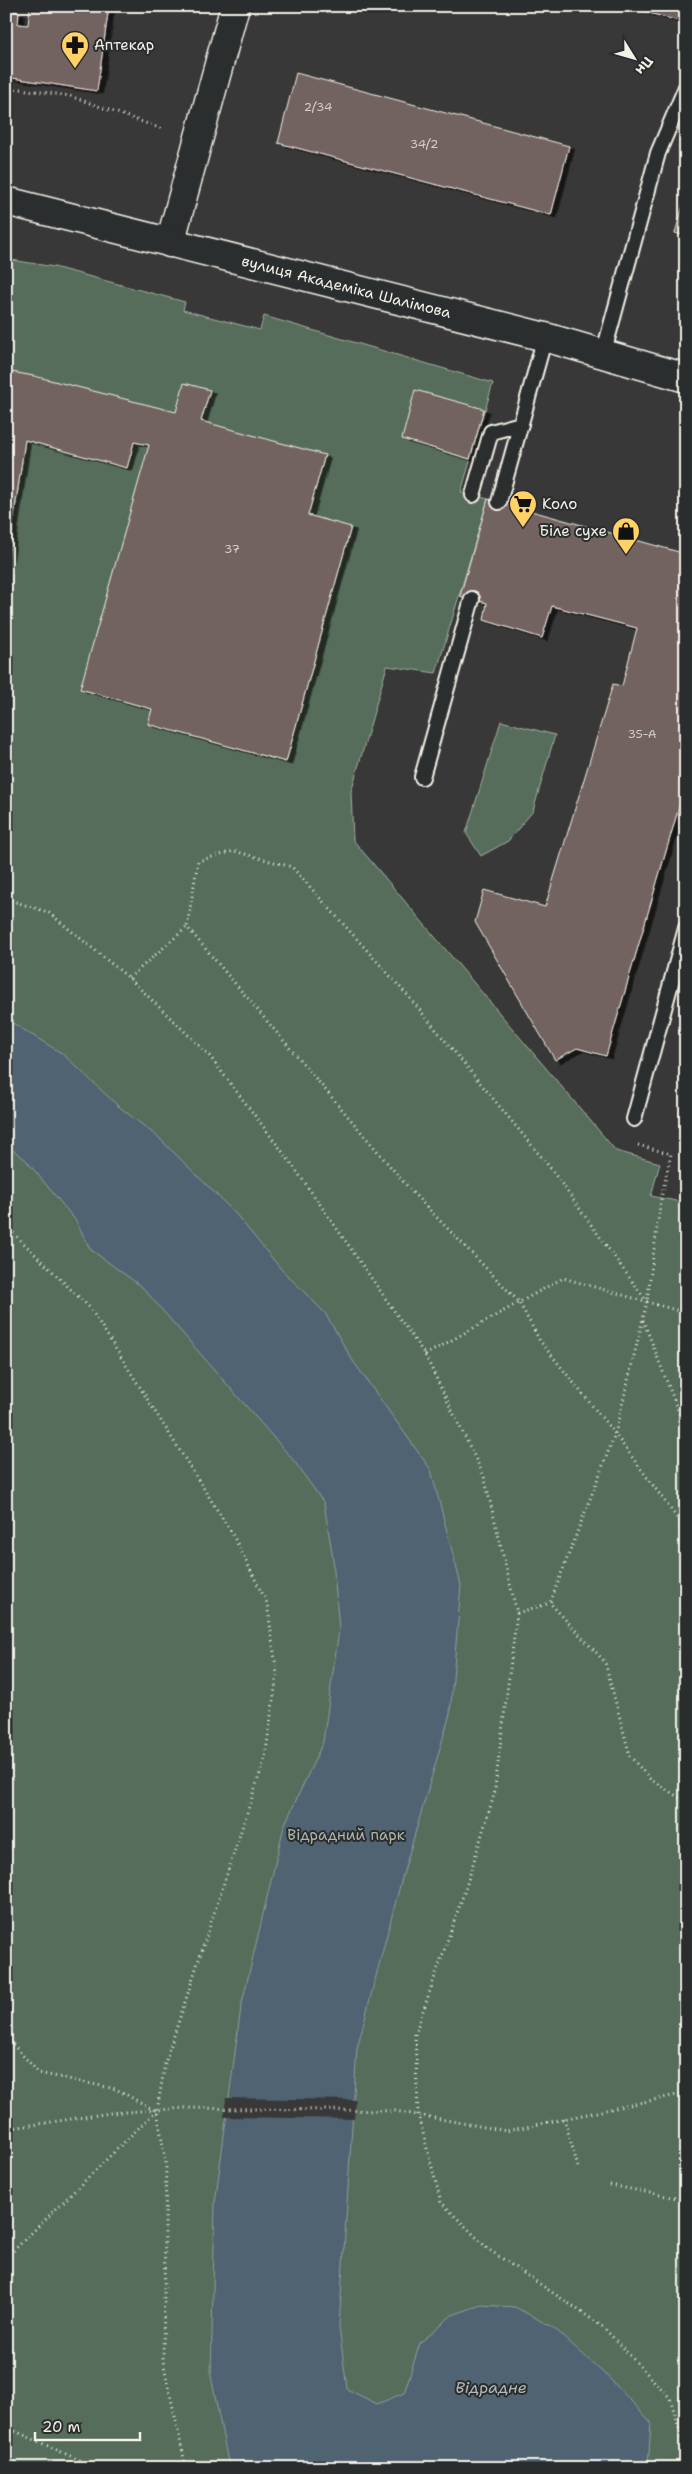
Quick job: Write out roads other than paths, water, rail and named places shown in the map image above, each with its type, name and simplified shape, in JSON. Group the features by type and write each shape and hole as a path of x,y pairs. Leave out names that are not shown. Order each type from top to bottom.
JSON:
{"street":[{"path":"172,237 235,6"},
{"name":"вулиця Академіка Шалімова","path":"6,188 172,237 686,378"},
{"name":"вулиця Академіка Шалімова","path":"6,201 548,323 686,363"}],"lane":[{"path":"607,340 658,153 686,87"},
{"path":"499,502 545,338"},
{"path":"473,495 491,432 521,424"},
{"path":"422,777 472,600"},
{"path":"634,1119 686,928"}],"water":[{"name":"Відрадне","path":"6,1019 63,1054 117,1105 159,1138 234,1212 281,1269 325,1313 353,1361 431,1470 461,1585 450,1714 402,1878 357,2048 339,2327 347,2389 377,2404 404,2393 420,2343 452,2315 481,2305 515,2307 554,2328 609,2378 651,2422 648,2468 232,2468 228,2462 211,2376 215,2203 241,2007 284,1826 323,1742 339,1630 333,1559 324,1503 294,1461 142,1287 90,1249 76,1221 25,1159 6,1145"}],"place":[{"name":"Аптекар","path":"75,69"},
{"name":"Коло","path":"523,528"},
{"name":"Біле сухе","path":"626,555"}],"park label":[{"name":"Відрадний парк","path":"346,1835"}]}
